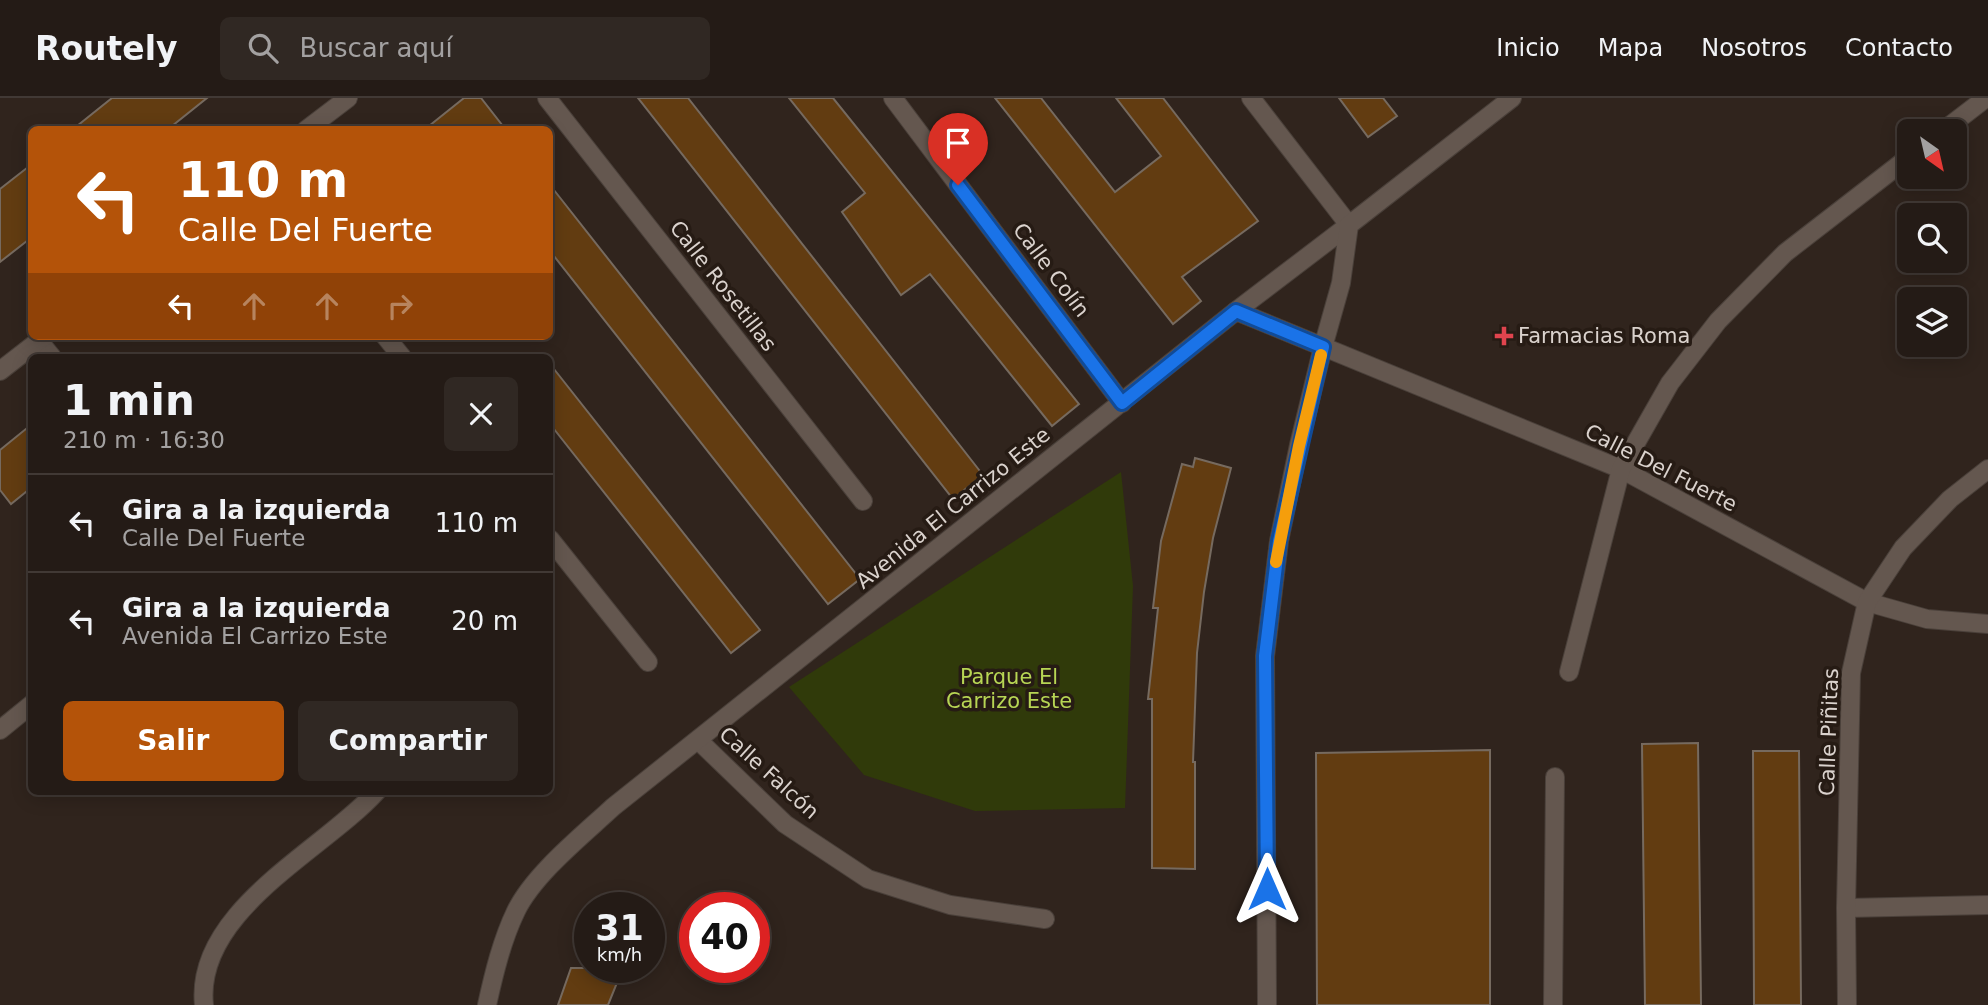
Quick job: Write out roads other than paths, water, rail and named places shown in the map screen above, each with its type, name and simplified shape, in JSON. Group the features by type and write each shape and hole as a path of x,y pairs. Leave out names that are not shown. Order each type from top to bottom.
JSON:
{"street":[{"path":"311,126 348,98"},
{"name":"Calle Rosetillas","path":"547,98 863,501"},
{"name":"Calle Colín","path":"893,98 1122,403"},
{"path":"1251,98 1349,225 1341,283 1323,347 1279,541 1265,656 1267,1005"},
{"name":"Avenida El Carrizo Este","path":"487,1005 494,972 517,909 544,873 613,807 1236,311 1512,98"},
{"path":"1959,119 1986,98"},
{"path":"1569,672 1621,468 1670,383 1718,321 1785,253 1897,166"},
{"name":"Calle Del Fuerte","path":"1236,311 1621,468 1867,602 1927,619 1988,624"},
{"path":"0,371 39,340"},
{"path":"388,340 400,354"},
{"name":"Calle Piñitas","path":"1847,1005 1846,908 1851,673 1867,602 1903,548 1950,499 1988,469"},
{"path":"553,543 648,662"},
{"path":"0,730 28,707"},
{"name":"Calle Falcón","path":"698,740 785,824 868,879 950,905 1045,919"},
{"path":"1553,1005 1555,777"},
{"path":"204,1005 203,995 209,964 226,931 251,898 372,795"},
{"path":"1846,908 1988,905"}],"place":[{"name":"Farmacias Roma","path":"1504,336"}],"park label":[{"name":"Parque El Carrizo Este","path":"1009,689"}]}
